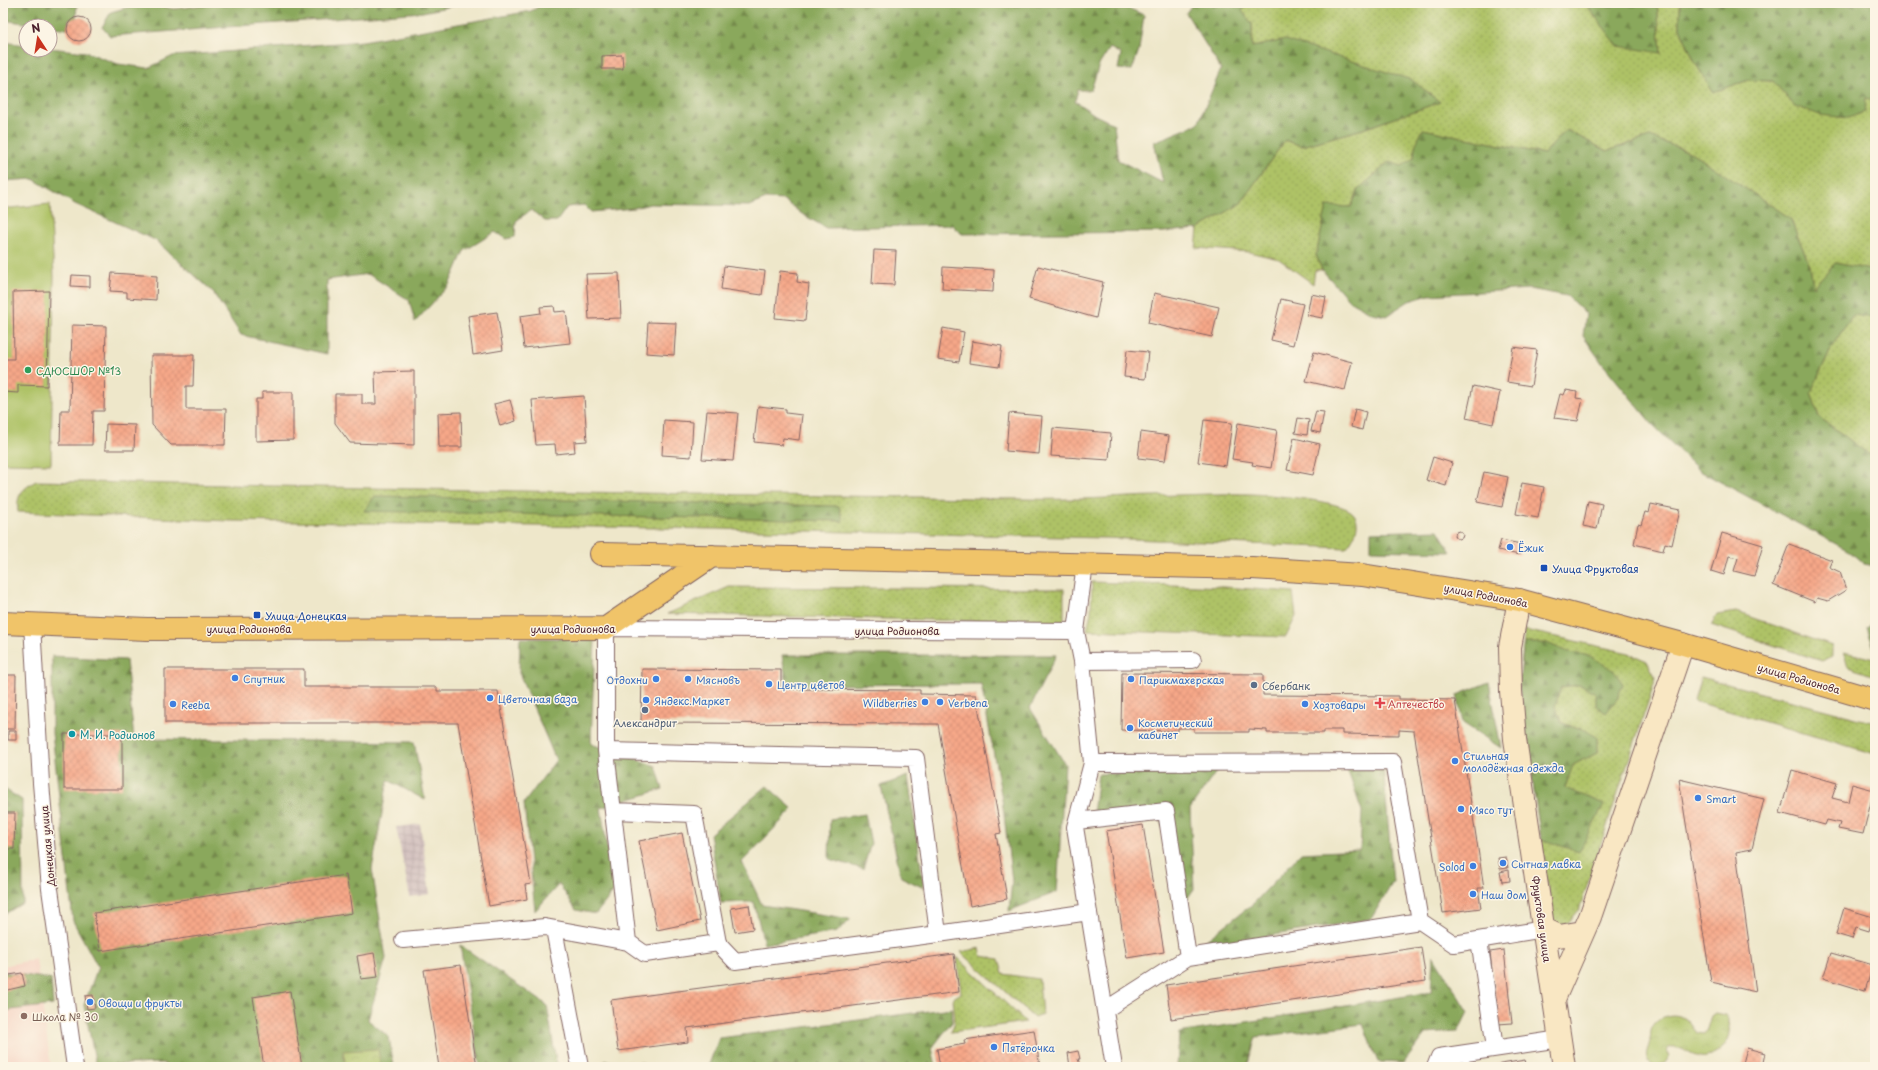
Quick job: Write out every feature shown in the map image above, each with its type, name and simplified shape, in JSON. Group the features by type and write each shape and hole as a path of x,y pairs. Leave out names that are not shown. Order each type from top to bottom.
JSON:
{"main road":[{"name":"улица Родионова","path":"601,554 1252,568 1362,575 1519,600 1683,644 1875,700"},
{"path":"606,628 712,556"},
{"name":"улица Родионова","path":"3,623 146,629 606,628"}],"street":[{"path":"1085,564 1076,631 1082,661 1092,763 1075,827 1114,1067"},
{"name":"Фруктовая улица","path":"1519,600 1510,647 1511,690 1515,739 1564,1067"},
{"name":"Донецкая улица","path":"32,624 41,783 50,889 75,1067"},
{"path":"606,628 606,751 628,942"},
{"name":"улица Родионова","path":"606,628 1076,631"},
{"path":"1554,999 1590,917 1683,644"},
{"path":"1082,661 1192,660"},
{"path":"606,751 916,758 938,934"},
{"path":"1092,763 1393,762 1420,921"},
{"path":"613,811 694,814 718,944 735,961 1089,912"},
{"path":"1077,822 1166,811 1188,957"},
{"path":"1105,1010 1188,957 1420,921 1454,944 1544,929 1559,936 1583,932"},
{"path":"403,940 545,928 628,942 645,954 718,944"},
{"path":"554,929 580,1067"},
{"path":"1479,940 1496,1048"},
{"path":"1434,1067 1439,1057 1560,1039"}],"shaded area":[{"path":"420,824 430,894 410,897 396,827"},
{"name":"Школа № 30","path":"36,959 51,1067 3,1067 3,966"}],"green space":[{"path":"3,3 77,3 76,18 69,20 67,29 58,28 58,18 18,18 18,22 3,20"},
{"path":"142,3 174,9 217,3 467,3 423,12 110,36 102,27 111,12"},
{"path":"545,3 1130,3 1128,8 1144,15 1139,50 1132,70 1118,69 1121,54 1110,48 1099,65 1091,90 1078,90 1075,101 1095,115 1114,124 1118,160 1163,183 1154,142 1198,124 1221,69 1186,13 1193,3 1248,3 1242,11 1252,24 1252,47 1285,40 1412,80 1440,102 1363,129 1302,146 1285,140 1240,204 1198,229 1164,232 962,234 952,225 826,228 802,214 784,200 766,199 749,206 650,204 634,208 591,212 584,205 567,207 557,221 545,221 531,210 516,221 515,237 506,239 495,232 464,251 449,285 415,322 409,300 368,274 327,280 327,354 241,335 212,291 155,240 75,204 33,179 3,181 3,42 18,44 18,58 58,58 58,49 86,52 118,64 148,68 173,56 363,41 531,11"},
{"path":"1248,3 1585,3 1595,17 1661,53 1657,3 1680,3 1680,28 1696,64 1713,92 1749,80 1773,81 1795,106 1866,98 1875,100 1875,271 1835,263 1813,287 1810,266 1790,218 1692,153 1650,137 1607,151 1566,130 1544,154 1423,129 1416,146 1414,158 1402,167 1389,162 1359,189 1351,207 1327,207 1316,255 1322,270 1315,270 1313,284 1279,259 1249,252 1196,248 1198,229 1240,204 1285,140 1302,146 1363,129 1440,102 1252,48 1252,24 1241,11"},
{"path":"1585,3 1657,3 1661,53 1618,46"},
{"path":"1680,3 1875,3 1875,100 1866,98 1865,112 1848,118 1820,115 1795,106 1773,81 1749,80 1713,92 1696,64 1680,28"},
{"path":"1423,129 1544,154 1566,130 1607,151 1650,137 1692,153 1790,218 1810,266 1813,287 1835,263 1875,271 1875,318 1853,315 1832,346 1811,392 1819,417 1875,459 1875,566 1864,564 1849,551 1700,471 1652,424 1602,363 1583,336 1586,314 1567,296 1530,289 1429,295 1409,301 1386,316 1372,313 1350,301 1322,270 1316,255 1327,206 1351,207 1359,189 1389,162 1402,166 1414,158 1415,146"},
{"name":"СДЮСШОР №13","path":"50,204 54,276 51,464 3,463 3,207 11,208"},
{"path":"1853,314 1875,318 1875,459 1819,417 1811,392 1832,346"},
{"path":"36,481 1022,499 1081,499 1252,494 1304,499 1333,504 1352,512 1357,521 1357,525 1352,540 1346,548 1105,538 716,529 229,521 18,512 18,501 21,493"},
{"path":"375,496 839,506 843,521 364,511"},
{"path":"1438,530 1451,552 1371,550 1371,532"},
{"path":"1092,582 1224,587 1293,592 1296,616 1286,637 1087,630 1091,612"},
{"path":"729,587 1064,589 1064,623 667,614"},
{"path":"1736,612 1832,646 1832,656 1822,661 1711,625 1717,615"},
{"path":"1875,621 1875,651 1867,628"},
{"path":"1525,630 1629,653 1647,661 1656,678 1579,910 1568,923 1559,926 1553,921 1519,686"},
{"path":"520,638 595,639 591,744 656,766 663,789 601,808 614,891 596,914 576,910 559,884 535,911 524,803 556,760 519,673"},
{"path":"1524,643 1547,643 1565,651 1590,656 1613,670 1623,684 1617,699 1606,713 1596,706 1596,693 1580,685 1561,687 1555,706 1562,723 1585,730 1597,737 1597,753 1573,765 1565,788 1604,804 1579,852 1541,839 1519,686"},
{"path":"1844,652 1875,659 1875,676 1848,667"},
{"path":"782,655 1056,655 1030,708 1065,764 1057,892 1009,911 1012,881 1002,799 981,684 787,685"},
{"path":"52,656 126,660 134,739 414,742 425,800 388,780 372,869 386,958 368,1020 389,1037 394,1067 165,1067 165,1063 96,1065 84,1005 98,967 73,921 52,733"},
{"path":"1701,677 1875,723 1875,754 1694,701"},
{"path":"1489,682 1501,748 1463,723 1457,695"},
{"path":"1341,752 1382,752 1393,882 1371,919 1196,948 1254,903 1301,853 1360,850 1362,811"},
{"path":"1218,769 1190,809 1194,889 1186,900 1156,807 1092,822 1098,774"},
{"path":"908,776 924,888 901,877 881,786"},
{"path":"767,786 793,809 742,862 762,905 851,919 837,932 764,944 754,902 721,903 710,834"},
{"path":"3,788 22,800 23,903 3,915"},
{"path":"865,814 871,843 863,869 829,859 830,819"},
{"path":"460,945 547,1005 557,1067 480,1067"},
{"path":"980,948 982,956 999,959 1003,974 1039,979 1042,1015 1034,1018 961,952"},
{"path":"1433,955 1468,1012 1458,1032 1425,1034 1403,1063 1378,1062 1363,1024 1256,1037 1247,1067 1177,1067 1179,1033 1431,992"},
{"path":"957,957 1026,1022 951,1032 955,1021 953,998 961,993"},
{"path":"3,972 51,979 53,1005 3,1011"},
{"path":"952,1008 953,1021 932,1048 936,1067 708,1067 719,1038"},
{"path":"1715,1013 1725,1015 1729,1021 1730,1028 1728,1041 1719,1051 1713,1055 1700,1057 1680,1048 1670,1047 1666,1050 1670,1055 1665,1063 1656,1066 1648,1061 1647,1053 1651,1031 1658,1020 1663,1017 1673,1015 1683,1017 1690,1023 1696,1033 1703,1034 1706,1032 1711,1016"},
{"path":"378,1049 381,1067 346,1067 343,1051"},
{"path":"605,1061 643,1063 641,1067 599,1067"}],"building":[{"path":"79,17 87,21 91,29 87,37 79,41 71,37 67,29 71,21"},
{"path":"622,55 623,69 602,69 602,56"},
{"path":"874,250 896,251 894,285 872,284"},
{"path":"724,266 765,271 762,295 721,289"},
{"path":"1038,266 1103,282 1096,318 1029,299"},
{"path":"943,267 994,270 993,292 942,289"},
{"path":"780,271 798,273 797,282 809,284 805,321 775,318"},
{"path":"112,273 157,276 156,300 127,298 127,292 110,291"},
{"path":"619,273 621,318 589,319 586,274"},
{"path":"72,275 90,276 90,287 71,286"},
{"path":"49,291 47,386 18,385 18,393 3,392 3,359 14,359 13,292"},
{"path":"1154,293 1219,307 1212,337 1148,323"},
{"path":"1311,294 1326,297 1322,318 1307,315"},
{"path":"1281,299 1303,304 1293,345 1271,340"},
{"path":"554,306 555,312 566,311 570,343 524,348 520,316 541,313 540,307"},
{"path":"497,312 503,350 473,355 468,316"},
{"path":"648,322 676,323 674,355 646,353"},
{"path":"72,325 106,326 104,411 93,411 92,445 60,445 61,410 70,410"},
{"path":"943,328 964,332 959,362 938,359"},
{"path":"972,341 1002,346 999,367 969,363"},
{"path":"1513,347 1537,350 1531,386 1507,382"},
{"path":"1127,350 1148,352 1145,379 1124,377"},
{"path":"1314,352 1352,362 1345,390 1306,381"},
{"path":"151,355 194,355 193,386 186,386 186,409 226,409 225,445 171,445 152,425"},
{"path":"414,371 414,445 350,443 335,423 335,394 362,394 362,404 376,404 375,372"},
{"path":"1473,386 1500,392 1493,424 1466,418"},
{"path":"1566,390 1577,392 1576,398 1583,399 1578,421 1554,418 1560,394 1564,395"},
{"path":"262,392 293,392 293,440 256,441 256,399 262,399"},
{"path":"584,396 587,441 574,442 575,452 556,454 555,444 536,445 532,400"},
{"path":"510,400 516,421 500,426 494,404"},
{"path":"758,406 786,409 786,413 802,415 799,440 783,438 782,445 754,442"},
{"path":"1355,409 1366,412 1362,430 1351,427"},
{"path":"707,411 738,413 733,461 702,459"},
{"path":"1316,411 1324,412 1320,433 1311,431"},
{"path":"461,412 462,447 439,447 438,413"},
{"path":"1009,413 1042,416 1039,454 1006,451"},
{"path":"1298,418 1309,420 1307,435 1295,433"},
{"path":"664,420 693,422 691,457 662,455"},
{"path":"1204,420 1232,423 1226,466 1198,462"},
{"path":"1238,423 1277,430 1271,468 1252,465 1253,462 1232,459"},
{"path":"106,424 135,425 134,450 105,450"},
{"path":"1053,428 1111,433 1109,460 1051,456"},
{"path":"1141,432 1169,436 1165,461 1138,458"},
{"path":"1294,438 1320,444 1313,475 1287,470"},
{"path":"1433,457 1452,463 1446,486 1426,480"},
{"path":"1484,472 1508,477 1502,507 1477,502"},
{"path":"1522,483 1544,487 1538,518 1516,514"},
{"path":"1588,501 1602,504 1597,529 1583,526"},
{"path":"1651,504 1680,510 1672,545 1665,543 1663,551 1634,544 1638,524 1641,525 1645,512 1649,513"},
{"path":"1459,531 1462,532 1462,538 1459,539 1456,538 1455,535 1456,532"},
{"path":"1722,533 1763,545 1754,576 1734,571 1738,558 1729,556 1724,575 1711,571"},
{"name":"Ёжик","path":"1501,540 1521,544 1519,555 1498,550"},
{"path":"1789,544 1832,560 1829,567 1840,572 1846,590 1828,601 1817,598 1815,602 1773,585"},
{"path":"165,669 304,669 304,687 437,687 437,691 498,691 531,884 525,885 527,899 489,906 458,723 165,723"},
{"path":"642,669 781,670 781,689 920,690 920,694 976,695 1001,833 996,834 1007,899 970,906 938,724 641,723"},
{"path":"1122,673 1263,674 1263,695 1399,696 1399,699 1455,700 1484,888 1478,888 1481,908 1443,913 1414,731 1399,730 1399,735 1342,734 1342,730 1324,730 1324,733 1267,733 1267,730 1249,729 1249,732 1194,732 1194,728 1178,728 1178,731 1121,730"},
{"path":"3,675 16,675 15,729 3,729"},
{"path":"8,731 16,731 16,740 8,740"},
{"path":"64,734 122,734 122,789 64,789"},
{"path":"1792,770 1837,783 1832,798 1848,802 1852,784 1874,790 1863,834 1838,829 1840,823 1827,820 1825,825 1780,813"},
{"path":"1679,779 1764,799 1752,849 1736,852 1756,992 1711,982"},
{"path":"3,813 15,813 14,849 3,849"},
{"path":"1143,825 1164,952 1127,958 1106,831"},
{"path":"682,833 700,921 657,930 639,841"},
{"name":"Сытная лавка","path":"1506,857 1508,868 1500,869 1498,858"},
{"path":"1509,870 1510,881 1502,882 1500,872"},
{"path":"346,875 352,913 100,951 94,913"},
{"path":"749,905 753,929 735,932 731,908"},
{"path":"1844,908 1873,917 1869,931 1856,927 1852,939 1836,934"},
{"path":"1421,947 1426,981 1171,1019 1166,985"},
{"path":"1504,950 1512,1023 1498,1024 1490,952"},
{"path":"374,953 378,977 361,979 357,956"},
{"path":"1831,953 1873,965 1865,991 1823,978"},
{"path":"954,954 959,992 687,1028 688,1042 618,1051 611,1000"},
{"path":"461,965 477,1067 439,1067 424,970"},
{"path":"22,973 25,986 3,991 3,976"},
{"path":"290,991 302,1067 264,1067 253,997"},
{"name":"Овощи и фрукты","path":"93,995 95,1008 87,1009 85,996"},
{"name":"Пятёрочка","path":"1034,1030 1040,1067 940,1067 937,1049 965,1044 964,1040"},
{"path":"1747,1048 1765,1053 1762,1067 1742,1067"},
{"path":"1078,1051 1080,1059 1078,1059 1081,1067 1070,1067 1068,1053"},
{"path":"1525,1060 1527,1067 1489,1067 1489,1066"}],"place":[{"name":"СДЮСШОР №13","path":"28,370"},
{"name":"Ёжик","path":"1510,547"},
{"name":"Улица Фруктовая","path":"1544,568"},
{"name":"Улица Донецкая","path":"257,615"},
{"name":"Спутник","path":"235,678"},
{"name":"Отдохни","path":"656,679"},
{"name":"Мясновъ","path":"688,679"},
{"name":"Парикмахерская","path":"1131,679"},
{"name":"Центр цветов","path":"769,684"},
{"name":"Сбербанк","path":"1254,685"},
{"name":"Цветочная база","path":"490,698"},
{"name":"Яндекс.Маркет","path":"646,700"},
{"name":"Wildberries","path":"925,702"},
{"name":"Verbena","path":"940,702"},
{"name":"Аптечество","path":"1380,703"},
{"name":"Reeba","path":"173,704"},
{"name":"Хозтовары","path":"1305,704"},
{"name":"Александрит","path":"645,710"},
{"name":"Косметический кабинет","path":"1130,728"},
{"name":"М. И. Родионов","path":"72,734"},
{"name":"Стильная молодёжная одежда","path":"1455,761"},
{"name":"Smart","path":"1698,798"},
{"name":"Мясо тут","path":"1461,809"},
{"name":"Сытная лавка","path":"1503,863"},
{"name":"Solod","path":"1473,866"},
{"name":"Наш дом","path":"1473,894"},
{"name":"Овощи и фрукты","path":"90,1002"},
{"name":"Школа № 30","path":"24,1016"},
{"name":"Пятёрочка","path":"994,1047"}]}
